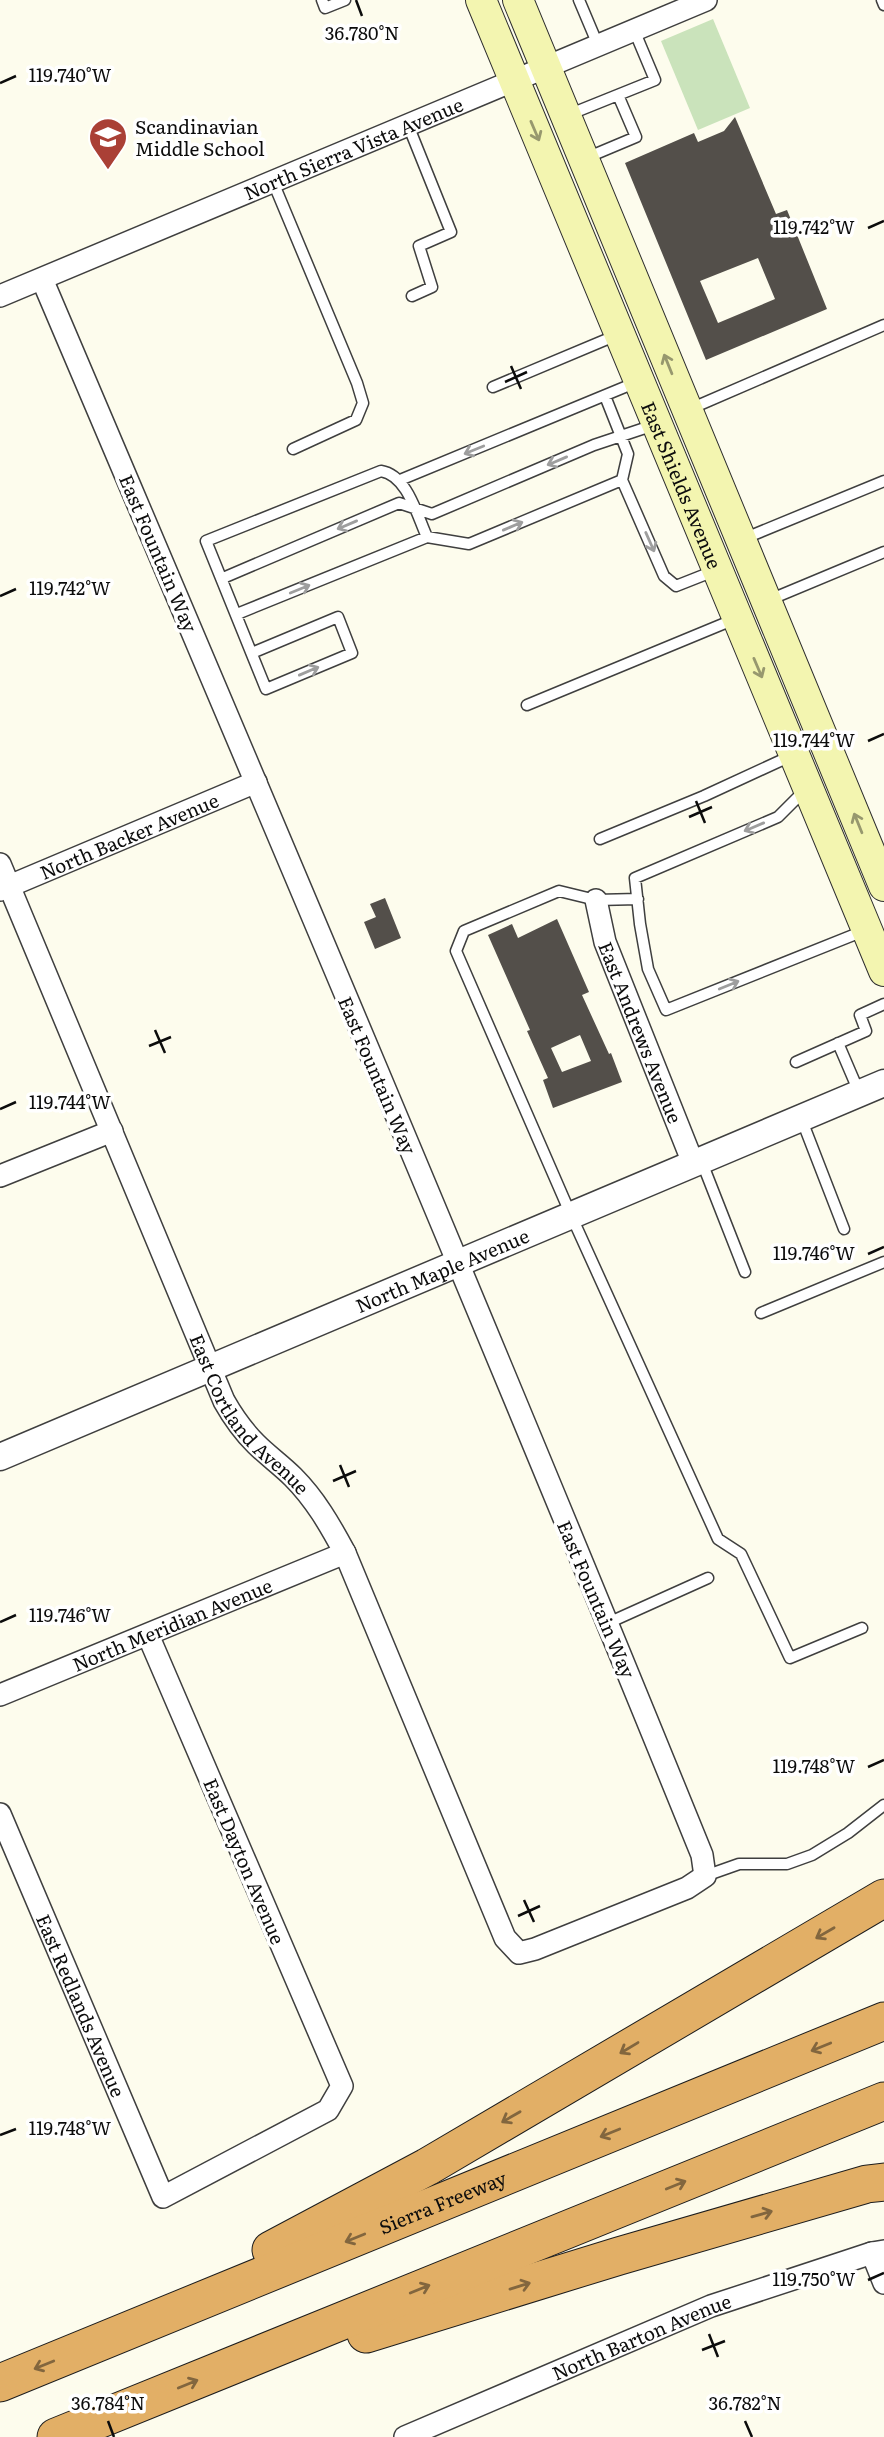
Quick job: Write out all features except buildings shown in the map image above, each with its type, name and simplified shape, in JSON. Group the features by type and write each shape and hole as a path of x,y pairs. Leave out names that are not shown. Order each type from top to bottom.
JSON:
{"highway":[{"path":"88,2347 426,2167 884,1898"},
{"name":"Sierra Freeway","path":"0,2383 884,2021"},
{"path":"56,2437 884,2101"},
{"path":"289,2343 344,2342 632,2252 867,2184 884,2182"}],"main road":[{"name":"East Shields Avenue","path":"481,0 884,971"},
{"name":"East Shields Avenue","path":"517,0 883,884"},
{"path":"657,424 677,429 697,466 720,520 732,537 741,540"}],"street":[{"name":"North Sierra Vista Avenue","path":"0,296 546,68 634,30 670,7 706,0"},
{"name":"East Fountain Way","path":"42,279 608,1623 702,1856 705,1876"},
{"name":"North Backer Avenue","path":"5,888 256,782"},
{"name":"East Cortland Avenue","path":"0,864 5,888 112,1131 224,1401 238,1424 312,1499 345,1553 505,1938 519,1953 535,1949 687,1888 705,1876"},
{"name":"East Andrews Avenue","path":"596,900 604,942 697,1161"},
{"name":"North Maple Avenue","path":"0,1457 884,1083"},
{"path":"0,1176 112,1131"},
{"name":"North Meridian Avenue","path":"0,1695 345,1553"},
{"name":"East Dayton Avenue","path":"148,1635 342,2086 328,2110 163,2197"},
{"name":"East Redlands Avenue","path":"0,1814 163,2197"},
{"path":"878,2252 884,2283"},
{"name":"North Barton Avenue","path":"405,2437 711,2306 878,2252"}],"lane":[{"path":"322,0 325,8 345,0"},
{"path":"579,0 598,45"},
{"path":"882,0 884,5"},
{"path":"566,116 655,80 634,30"},
{"path":"584,159 636,137 618,96"},
{"path":"408,125 451,232 419,246 432,287 412,296"},
{"path":"273,182 357,383 363,404 356,420 293,449"},
{"path":"687,410 884,325"},
{"path":"494,387 620,334"},
{"path":"400,480 639,381"},
{"path":"605,396 628,454 622,480 664,576 676,586 717,569"},
{"path":"223,578 398,503 414,510 432,513 621,435 657,424"},
{"path":"252,653 338,617 352,653 266,690 206,541 381,471 390,472 400,480 426,537"},
{"path":"237,614 426,537 469,544 622,480"},
{"path":"741,540 884,481"},
{"path":"766,601 884,552"},
{"path":"527,705 738,618"},
{"path":"600,839 704,796 794,754"},
{"path":"807,786 778,817 635,878 648,969 666,1010 867,929"},
{"path":"638,899 596,900 559,891 464,931 456,951 571,1215 718,1539 741,1554 790,1658 862,1628"},
{"path":"796,1062 866,1031 860,1015 884,1004"},
{"path":"838,1043 859,1093"},
{"path":"801,1118 844,1229"},
{"path":"697,1161 745,1272"},
{"path":"761,1313 884,1262"},
{"path":"608,1623 708,1578"},
{"path":"705,1876 739,1864 787,1864 813,1855 848,1833 884,1805"}],"green space":[{"path":"713,19 750,108 698,130 661,41"}],"place":[{"name":"Scandinavian Middle School","path":"108,171"}]}
